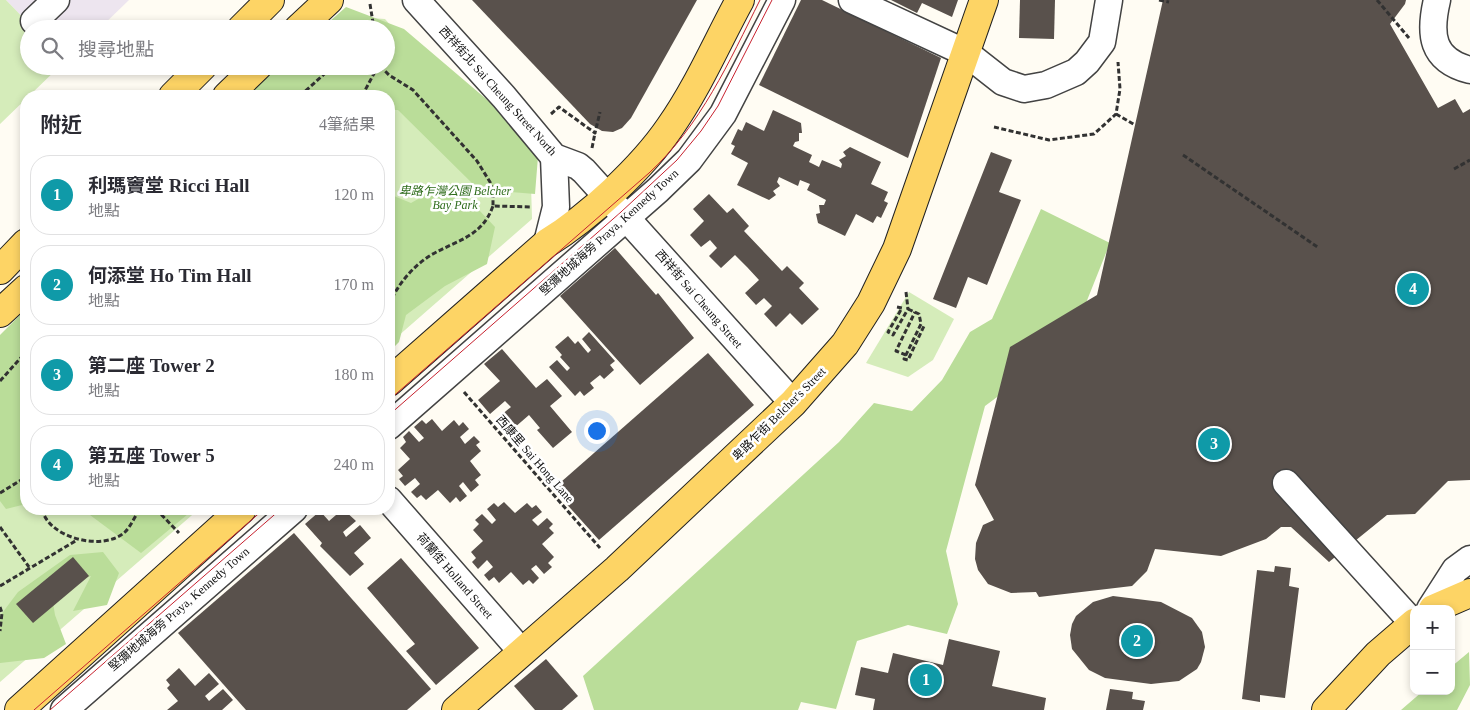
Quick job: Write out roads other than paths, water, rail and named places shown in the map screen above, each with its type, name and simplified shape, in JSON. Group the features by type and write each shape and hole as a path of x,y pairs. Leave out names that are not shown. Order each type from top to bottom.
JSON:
{"main road":[{"path":"250,20 270,0"},
{"path":"308,20 329,0"},
{"path":"395,377 546,244 574,226 643,161 670,127 740,0"},
{"name":"卑路乍街 Belcher's Street","path":"456,710 617,569 793,403 845,344 882,283 908,221 984,0"},
{"path":"179,90 194,75"},
{"path":"233,90 249,75"},
{"path":"0,270 20,249"},
{"path":"0,313 20,295"},
{"path":"13,709 235,515"},
{"path":"1445,605 1470,593"},
{"path":"1326,710 1378,654 1410,627"}],"street":[{"path":"34,20 56,0"},
{"name":"西祥街北 Sai Cheung Street North","path":"416,0 504,97 554,157 578,166 606,196"},
{"name":"堅彌地城海旁 Praya, Kennedy Town","path":"395,421 626,218 689,160 712,130 736,90 782,0"},
{"path":"852,0 966,53 1003,82 1024,89 1046,85 1076,72 1087,62 1102,42 1109,0"},
{"path":"1024,89 1061,65 1073,54 1086,35 1095,0"},
{"path":"1437,0 1431,28 1435,46 1450,62 1465,69"},
{"path":"546,244 556,206 554,157"},
{"name":"西祥街 Sai Cheung Street","path":"606,196 793,403"},
{"path":"1286,483 1350,552 1410,605"},
{"name":"荷蘭街 Holland Street","path":"395,507 522,652"},
{"name":"堅彌地城海旁 Praya, Kennedy Town","path":"64,710 287,515"},
{"path":"1431,605 1456,570 1470,560"}],"tram line":[{"path":"395,395 649,173 667,154 699,114 725,69 760,0"},
{"path":"395,410 621,212 677,160 701,131 718,106 772,0"},
{"path":"34,710 257,515"},
{"path":"50,710 274,515"}],"place":[{"name":"第五座 Tower 5","path":"1413,289"},
{"name":"第二座 Tower 2","path":"1214,444"},
{"name":"何添堂 Ho Tim Hall","path":"1137,641"},
{"name":"利瑪竇堂 Ricci Hall","path":"926,680"}],"park label":[{"name":"卑路乍灣公園 Belcher Bay Park","path":"455,198"}]}
